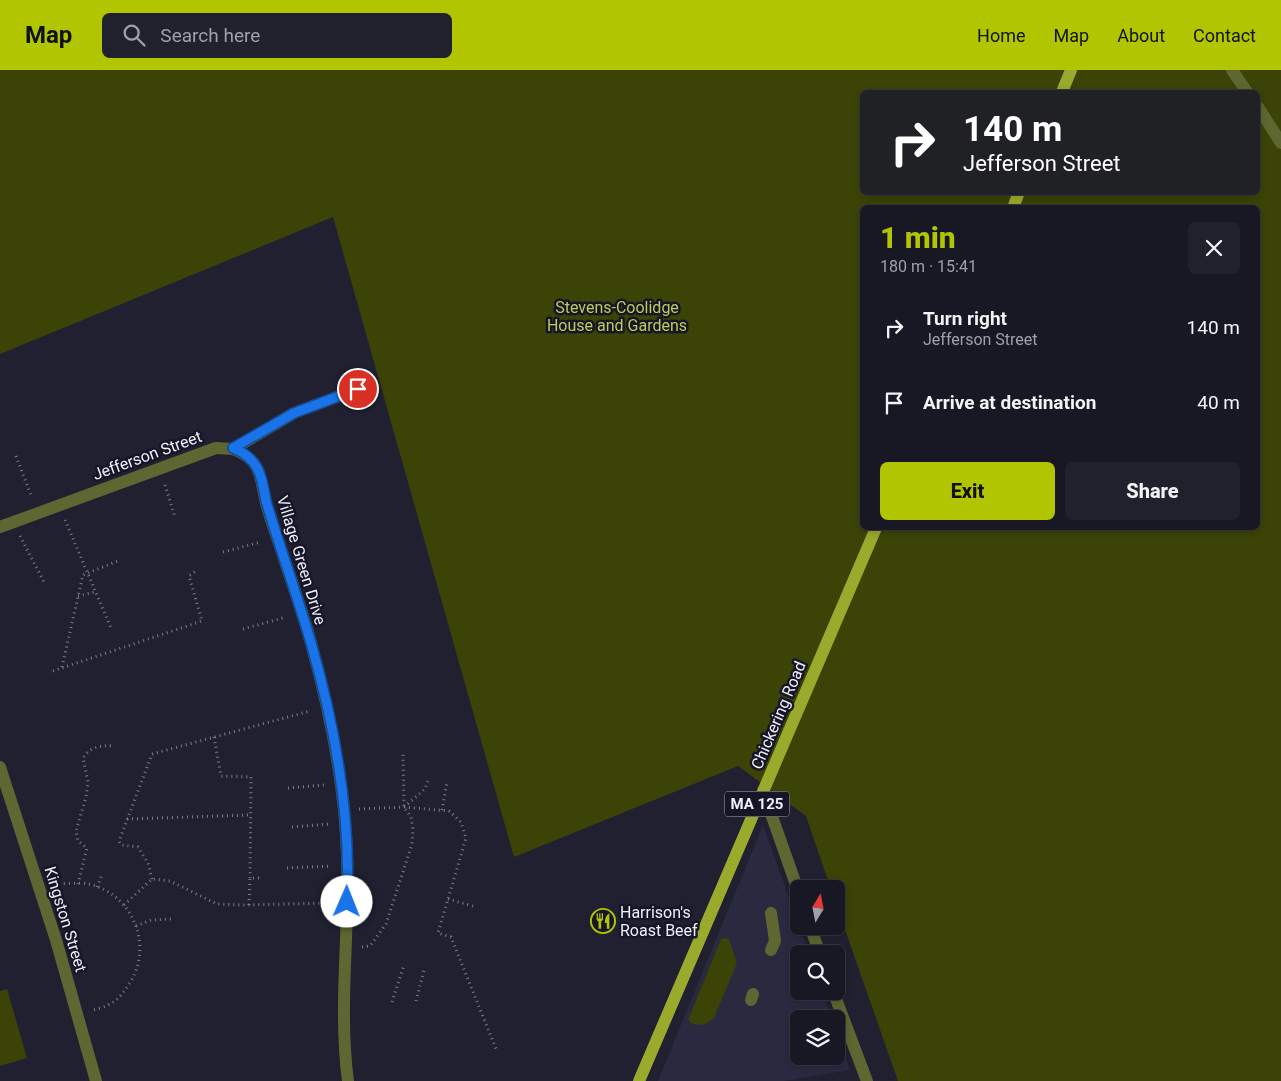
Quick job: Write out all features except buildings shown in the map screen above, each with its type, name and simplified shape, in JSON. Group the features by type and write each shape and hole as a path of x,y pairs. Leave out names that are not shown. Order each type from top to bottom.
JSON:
{"main road":[{"path":"1063,90 1071,70"},
{"name":"Chickering Road","path":"639,1081 875,530"}],"street":[{"path":"1232,70 1246,90"},
{"path":"1260,110 1281,143"},
{"name":"Jefferson Street","path":"0,527 216,448 233,448 294,413 358,389"},
{"name":"Village Green Drive","path":"233,448 250,458 261,474 266,501 302,614 327,707 341,784 346,824 348,866 344,1003 348,1081"},
{"name":"Kingston Street","path":"0,768 39,885 96,1081"},
{"path":"763,791 794,880"},
{"path":"771,913 774,941 771,950"},
{"path":"836,1000 867,1081"}],"path":[{"path":"16,456 38,513"},
{"path":"159,468 175,517"},
{"path":"59,505 111,628"},
{"path":"13,522 44,582"},
{"path":"223,552 277,538"},
{"path":"62,668 83,575 118,561"},
{"path":"53,671 202,621 189,576 197,570"},
{"path":"78,596 95,592"},
{"path":"244,629 302,614"},
{"path":"152,879 148,863 138,847 120,846 119,841 152,754 327,707"},
{"path":"214,737 221,776 251,778 249,905"},
{"path":"78,884 87,848 78,841 76,831 86,798 88,782 83,758 88,750 102,745 115,746"},
{"path":"346,947 370,946 386,924 412,844 411,817 404,807 403,754"},
{"path":"404,807 425,788 428,781"},
{"path":"442,810 447,782"},
{"path":"288,788 341,784"},
{"path":"344,809 404,807 442,810 449,811 461,822 466,838 438,932 452,937 496,1049"},
{"path":"127,819 250,815"},
{"path":"292,827 346,824"},
{"path":"287,868 348,866"},
{"path":"97,887 102,875"},
{"path":"250,878 259,878"},
{"path":"124,905 152,879 170,881 217,904 347,902"},
{"path":"39,885 89,884 97,887 112,894 124,905 139,931 141,953 134,976 124,993 110,1004 78,1015"},
{"path":"448,899 476,906"},
{"path":"136,926 151,920 171,919"},
{"path":"392,1002 404,965"},
{"path":"416,1001 424,970"}],"shaded area":[{"path":"763,825 790,901 790,935 802,935 806,945 790,945 790,1000 825,1000 829,1010 790,1010 790,1065 845,1065 845,1056 850,1070 784,1081 658,1081"}],"green space":[{"name":"Stevens-Coolidge House and Gardens","path":"0,70 1281,70 1281,1081 898,1081 845,930 845,880 828,880 806,816 738,766 514,857 333,217 0,354"},
{"path":"721,939 729,939 737,963 714,1018 704,1024 694,1024 688,1020"},
{"path":"7,989 27,1058 0,1066 0,991"}],"place":[{"name":"Harrison's Roast Beef","path":"603,921"}],"route":[{"path":"347,902 346,824 341,784 332,729 311,643 279,545 266,501 261,474 250,458 233,448 294,413 358,389"}]}
